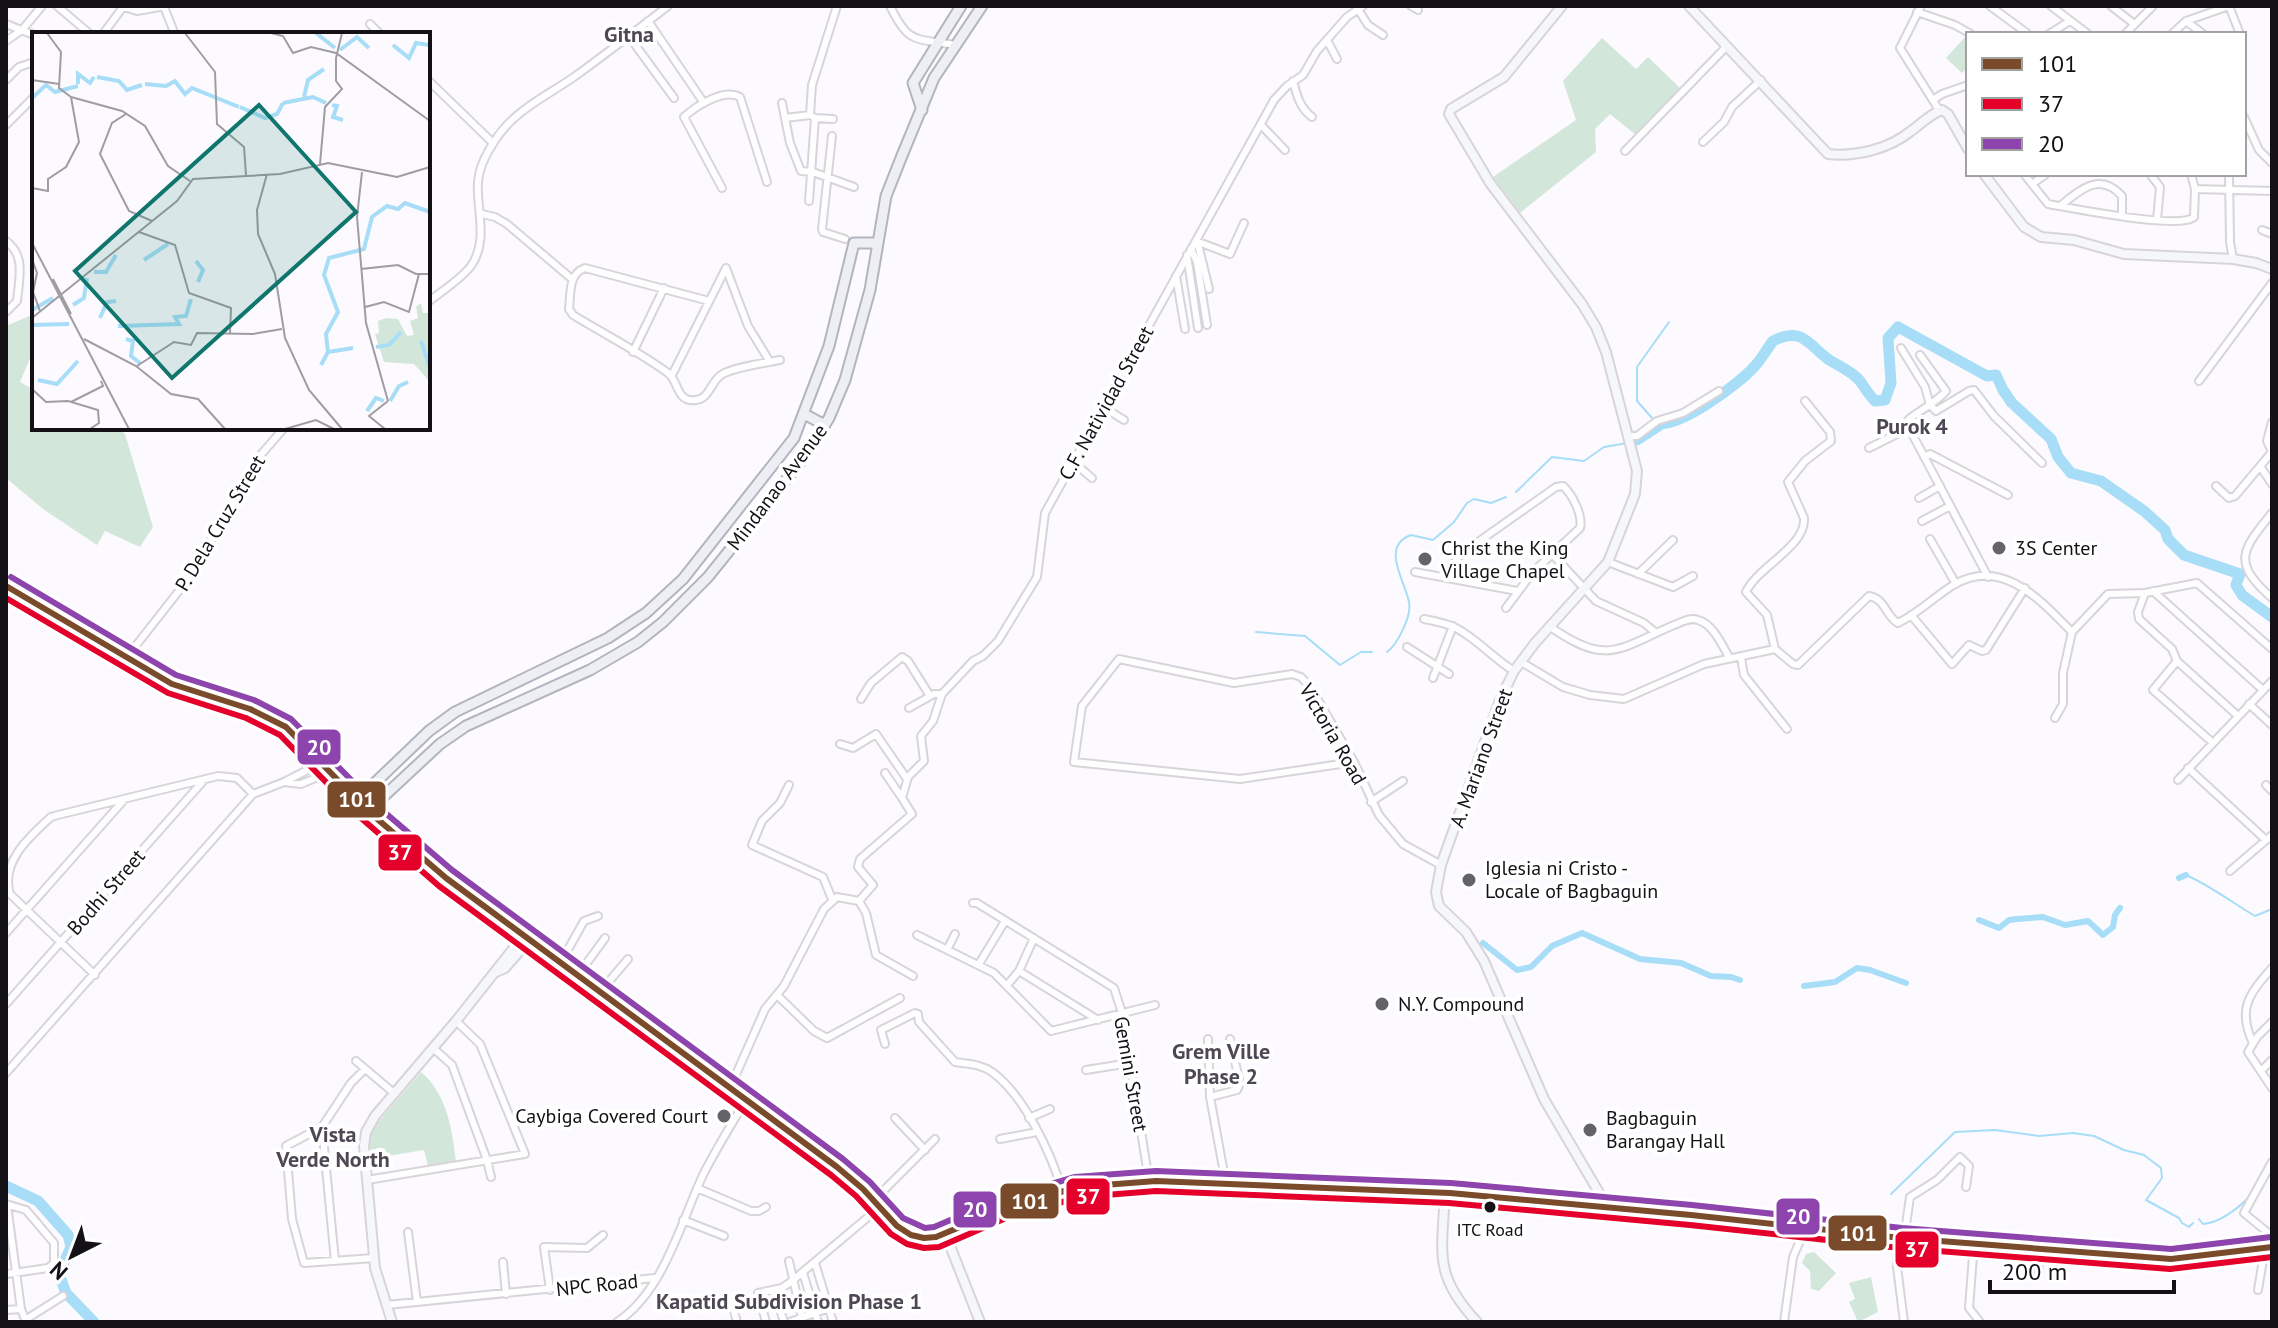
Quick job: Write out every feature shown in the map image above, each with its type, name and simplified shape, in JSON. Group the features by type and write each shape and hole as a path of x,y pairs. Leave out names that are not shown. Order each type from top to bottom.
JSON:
{"main road":[{"path":"922,110 913,83 961,6"},
{"name":"Mindanao Avenue","path":"372,807 440,744 466,726 590,670 638,642 663,622 708,577 802,460 825,425 845,380 860,331 886,196 934,78 982,6"},
{"path":"849,241 876,243"},
{"name":"Mindanao Avenue","path":"357,800 429,731 455,712 608,638 646,613 677,585 787,449 804,414 829,346 849,241"},
{"path":"804,414 825,425"},
{"path":"6,586 183,689 276,720 357,800 372,807 446,878 837,1167 897,1226 911,1235 930,1237 945,1233 1003,1209 1062,1190 1149,1181 1445,1193 1901,1238 2171,1259 2268,1247"},
{"path":"543,670 550,687"},
{"path":"365,792 372,807"}],"street":[{"path":"6,41 22,30 42,6"},
{"path":"57,6 88,32"},
{"path":"430,300 470,267 480,242 480,170 493,143 513,118 668,6"},
{"path":"809,201 813,172 812,85 837,6"},
{"path":"890,6 904,33 917,39 955,45"},
{"name":"A. Mariano Street","path":"1562,6 1504,77 1451,109 1449,114 1502,200 1589,314 1602,339 1637,471 1635,494 1602,572 1549,626 1514,671 1500,700 1436,887 1437,903 1466,932 1484,961 1544,1099 1608,1208"},
{"path":"1689,6 1761,80 1820,149 1828,154 1857,153 1886,146 1906,136 1939,110"},
{"path":"1990,6 2025,32"},
{"path":"2051,6 2085,32"},
{"path":"2111,6 2133,23"},
{"path":"2126,32 2153,6"},
{"path":"2174,32 2186,21 2229,6 2239,32"},
{"path":"104,32 122,7 137,11 165,7 174,32"},
{"path":"1359,7 1368,25 1383,35"},
{"name":"C.F. Natividad Street","path":"902,798 907,779 924,761 921,736 933,721 942,694 973,661 998,641 1037,577 1045,513 1280,92 1303,75 1313,56 1359,7"},
{"path":"1966,146 1948,114 1939,110 1900,48 1919,9 1967,32"},
{"path":"648,21 704,103"},
{"path":"2052,32 2070,21"},
{"path":"2186,21 2200,32"},
{"path":"6,24 32,34"},
{"path":"370,24 378,32"},
{"path":"628,35 674,98"},
{"path":"1327,40 1337,59"},
{"path":"1625,151 1727,46"},
{"path":"6,80 19,67 32,63"},
{"path":"1703,142 1724,122 1732,107 1761,80"},
{"path":"1293,81 1299,102 1312,117"},
{"path":"430,82 493,143"},
{"path":"1933,100 1966,86"},
{"path":"722,188 684,118 704,103 728,94 740,97 767,182"},
{"path":"6,125 32,99"},
{"path":"782,103 790,143 801,171 813,172 854,187"},
{"path":"6,111 13,118"},
{"path":"785,118 833,119"},
{"path":"2246,121 2259,150 2272,163"},
{"path":"1261,125 1285,150"},
{"path":"1957,131 1966,128"},
{"path":"832,136 822,229 849,241"},
{"path":"1986,176 2024,227 2041,237 2074,240 2128,254 2229,259 2272,269"},
{"path":"2026,176 2044,201 2060,206 2157,220 2192,220 2195,189 2192,176"},
{"path":"2032,184 2043,176"},
{"path":"2152,176 2160,187 2157,220"},
{"path":"2229,176 2229,259"},
{"path":"2060,206 2084,188 2101,182 2122,196 2122,216"},
{"path":"2195,189 2272,191"},
{"path":"482,214 507,224 572,279"},
{"path":"1197,242 1230,254 1244,223"},
{"path":"2262,230 2272,234"},
{"path":"6,241 16,248 20,266 17,301 6,312"},
{"path":"1197,242 1209,289"},
{"path":"1189,252 1197,262 1207,325"},
{"path":"1189,252 1198,328"},
{"path":"709,301 591,268 579,270 572,279 569,309 573,315 672,375 684,399 700,400 720,376 780,360"},
{"path":"672,375 726,268 748,326 770,362"},
{"path":"1176,276 1185,329"},
{"path":"2199,381 2272,283"},
{"path":"633,352 664,288"},
{"path":"1901,348 1936,411 1974,390 1994,416 2042,463"},
{"path":"1920,355 1946,391 1910,417 1909,428 1988,577"},
{"path":"1629,440 1657,421 1689,414 1712,400 1719,391"},
{"path":"1805,401 1830,432 1831,441 1805,461 1788,482 1804,518 1799,536 1757,576 1746,592 1767,615 1775,649 1798,665 1869,596 1879,599 1895,623 1956,584 1988,577 2008,579 2025,588 2072,632"},
{"path":"1103,407 1124,420"},
{"path":"2216,486 2229,498 2235,496 2272,452 2267,441 2272,422"},
{"path":"1869,448 1909,428"},
{"name":"P. Dela Cruz Street","path":"127,657 189,578 258,458 282,430"},
{"path":"1924,457 1930,454 2008,495"},
{"path":"1073,462 1092,478"},
{"path":"2260,466 2272,484"},
{"path":"1449,578 1452,566 1461,554 1560,486 1569,492 1581,525 1517,591 1506,608"},
{"path":"1919,498 1940,486"},
{"path":"1922,521 1950,506"},
{"path":"2272,513 2249,543 2244,557 2248,570 2272,598"},
{"path":"1930,539 1956,584"},
{"path":"1638,574 1673,540"},
{"path":"1552,554 1596,601 1635,619 1656,633"},
{"path":"1608,562 1673,587 1693,576"},
{"path":"1415,572 1517,591"},
{"path":"2055,718 2063,704 2063,673 2072,632 2108,594 2149,592 2197,583 2272,649"},
{"path":"1911,615 1952,664 1969,645 1986,650 2025,588"},
{"path":"2149,592 2138,612 2139,619 2172,649 2177,661 2238,716"},
{"path":"2149,592 2263,690"},
{"path":"1424,619 1453,626 1514,671"},
{"path":"1549,626 1574,643 1608,651 1639,644 1690,619 1699,620 1719,639 1729,657"},
{"path":"1433,678 1453,626"},
{"path":"1407,647 1449,674"},
{"path":"1521,662 1563,687 1620,700 1688,670 1729,657 1741,658 1775,649"},
{"path":"861,699 871,683 902,657 908,661 930,696"},
{"path":"1741,658 1744,675 1787,729"},
{"name":"Victoria Road","path":"1354,762 1240,779 1074,762 1082,706 1119,659 1234,683 1292,674 1301,677 1311,688 1354,762 1379,815 1403,844 1441,865"},
{"path":"2177,661 2153,690 2213,743"},
{"path":"2178,780 2272,681"},
{"path":"909,708 930,696 942,694"},
{"path":"2249,704 2272,725"},
{"path":"840,744 853,748 876,734 907,779"},
{"path":"6,1073 253,794 321,763"},
{"path":"2188,768 2269,838 2230,871"},
{"path":"284,782 305,784 330,772"},
{"path":"859,901 873,885 858,867 859,861 911,816 885,773"},
{"path":"95,975 10,894 10,864 15,854 51,817 205,779 231,776 253,794"},
{"name":"Bodhi Street","path":"6,1004 205,779"},
{"path":"1371,802 1403,781"},
{"path":"789,785 780,803 762,821 752,845 823,877 832,899"},
{"path":"2266,785 2272,791"},
{"path":"6,933 125,800"},
{"path":"730,1088 765,1009 777,995 832,899 841,896 859,901 866,913 876,955 913,976"},
{"name":"Gemini Street","path":"973,903 1110,984 1116,992 1149,1181"},
{"path":"561,962 584,921 598,916"},
{"path":"979,964 1005,921"},
{"path":"947,950 955,934"},
{"path":"917,935 979,964 1008,984 1051,1031 1155,1005"},
{"path":"392,1322 374,1258 364,1146 366,1132 375,1116 456,1021 500,963 527,937"},
{"path":"578,975 605,938"},
{"path":"1008,984 1019,971 1034,938"},
{"path":"600,992 628,959"},
{"path":"2253,1043 2244,1021 2248,999 2272,968"},
{"path":"1019,971 1098,1020"},
{"path":"777,995 814,1031 827,1038 900,998"},
{"path":"885,1044 881,1030 912,1013 918,1014 919,1022 955,1062 978,1064 992,1072 1029,1118 1062,1190"},
{"path":"367,1180 523,1156 526,1150 480,1044 456,1021"},
{"path":"2272,1022 2248,1052 2272,1088"},
{"path":"1208,1039 1210,1097 1226,1184"},
{"path":"1210,1097 1237,1090 1240,1084 1230,1039"},
{"path":"433,1048 452,1065 491,1177"},
{"path":"2261,1071 2272,1060"},
{"path":"356,1061 395,1094"},
{"path":"1086,1070 1130,1063"},
{"path":"365,1069 351,1083 322,1127 286,1146 292,1219 304,1263 374,1258"},
{"name":"NPC Road","path":"387,1305 655,1278 697,1188 746,1100"},
{"path":"1029,1118 1050,1109"},
{"path":"895,1118 925,1150"},
{"path":"322,1127 335,1261"},
{"path":"1000,1139 1037,1132"},
{"path":"766,1322 758,1295 792,1281 815,1263 877,1203 935,1139"},
{"path":"1904,1322 1897,1267 1898,1243 1905,1232 1910,1197 1937,1180 1960,1157 1969,1166 1966,1187"},
{"path":"2258,1290 2271,1236 2245,1216 2244,1211 2272,1162"},
{"path":"697,1188 751,1211 766,1207"},
{"path":"1445,1193 1444,1276 1457,1299 1477,1322"},
{"path":"6,1274 16,1272 48,1268 54,1263 54,1243 26,1210 6,1204 16,1272 21,1309 25,1321 63,1296"},
{"path":"683,1220 724,1236"},
{"path":"1784,1322 1793,1257 1806,1227"},
{"path":"408,1232 417,1302"},
{"path":"945,1233 980,1322"},
{"path":"550,1290 544,1247 587,1248 603,1235"},
{"path":"1974,1243 1969,1308 1980,1322"},
{"path":"2038,1273 2040,1248"},
{"path":"789,1261 803,1320"},
{"path":"503,1262 506,1294"},
{"path":"815,1263 833,1322"},
{"path":"803,1273 818,1322"},
{"path":"617,1322 635,1308 655,1278"},
{"path":"774,1291 787,1322 803,1320 829,1308"},
{"path":"731,1301 737,1322"},
{"path":"6,1310 21,1309"}],"green space":[{"path":"1966,36 1966,69 1962,73 1946,58"},
{"path":"1602,38 1636,69 1648,57 1681,89 1637,136 1610,114 1595,129 1596,152 1520,213 1493,177 1576,120 1563,81"},
{"path":"32,315 32,354 20,382 32,389 32,430 121,430 125,434 153,527 140,547 105,531 97,545 43,509 6,478 6,326"},
{"path":"421,1072 442,1101 456,1161 428,1166 424,1150 370,1159 369,1139 374,1127"},
{"path":"1814,1252 1836,1273 1819,1291 1811,1289 1810,1271 1802,1263 1806,1254"},
{"path":"1871,1277 1878,1312 1858,1322 1849,1302 1855,1299 1849,1283"}],"waterway":[{"path":"1653,419 1637,401 1637,367 1669,322"},
{"path":"1657,423 1679,419 1708,404 1746,375 1773,341 1791,335 1804,339 1853,374 1875,401 1885,400 1891,383 1888,338 1898,327 1987,376 1996,375 2012,403 2051,439 2058,457 2071,473 2101,481 2144,511 2165,530 2168,539 2184,555 2240,574 2236,585 2242,595 2272,617"},
{"path":"1637,440 1660,425"},
{"path":"1516,492 1552,457 1584,461 1604,447 1628,443"},
{"path":"1387,652 1396,643 1409,608 1397,565 1397,547 1402,540 1411,535 1433,540 1454,522 1467,503 1474,499 1491,503 1506,497"},
{"path":"1256,632 1305,636 1340,665 1361,652 1372,652"},
{"path":"2186,875 2255,916 2272,909"},
{"path":"2179,878 2186,875"},
{"path":"1979,920 1999,928 2009,920 2017,919 2043,917 2065,925 2088,921 2103,935 2113,927 2120,908"},
{"path":"1483,943 1517,970 1531,967 1552,946 1582,933 1640,959 1681,963 1711,976 1740,980"},
{"path":"1804,986 1835,982 1857,968 1906,983"},
{"path":"1891,1194 1955,1132 1995,1130 2039,1136 2073,1133 2094,1136 2124,1150 2144,1155 2161,1168 2162,1178 2146,1200 2189,1227 2193,1223"},
{"path":"6,1186 38,1201 68,1235 71,1247 59,1274 66,1293 94,1322"},
{"path":"2199,1219 2203,1224 2223,1218 2251,1195"}],"transit line":[{"name":"20","path":"11,577 176,675 254,700 291,719 375,804 452,870 843,1159 870,1182 903,1218 925,1228 1000,1199 1075,1177 1156,1171 1451,1183 1902,1228 2171,1249 2271,1237"},
{"name":"101","path":"6,586 172,684 250,709 286,727 368,811 446,878 837,1167 863,1189 897,1226 911,1235 936,1237 1003,1209 1078,1187 1156,1181 1450,1193 1901,1238 2171,1259 2272,1247"},
{"name":"37","path":"6,598 168,693 246,718 280,735 361,818 439,886 831,1175 856,1196 891,1234 907,1244 939,1247 1006,1218 1080,1197 1156,1191 1449,1203 1900,1248 2170,1269 2272,1257"}],"place":[{"name":"3S Center","path":"1999,548"},
{"name":"Christ the King Village Chapel","path":"1425,559"},
{"name":"Iglesia ni Cristo - Locale of Bagbaguin","path":"1469,880"},
{"name":"N.Y. Compound","path":"1382,1004"},
{"name":"Caybiga Covered Court","path":"724,1116"},
{"name":"Bagbaguin Barangay Hall","path":"1590,1130"},
{"name":"ITC Road","path":"1490,1207"}],"district":[{"name":"Gitna","path":"629,34"},
{"name":"Purok 4","path":"1912,426"},
{"name":"Grem Ville Phase 2","path":"1221,1064"},
{"name":"Vista Verde North","path":"333,1146"},
{"name":"Kapatid Subdivision Phase 1","path":"789,1301"}]}
